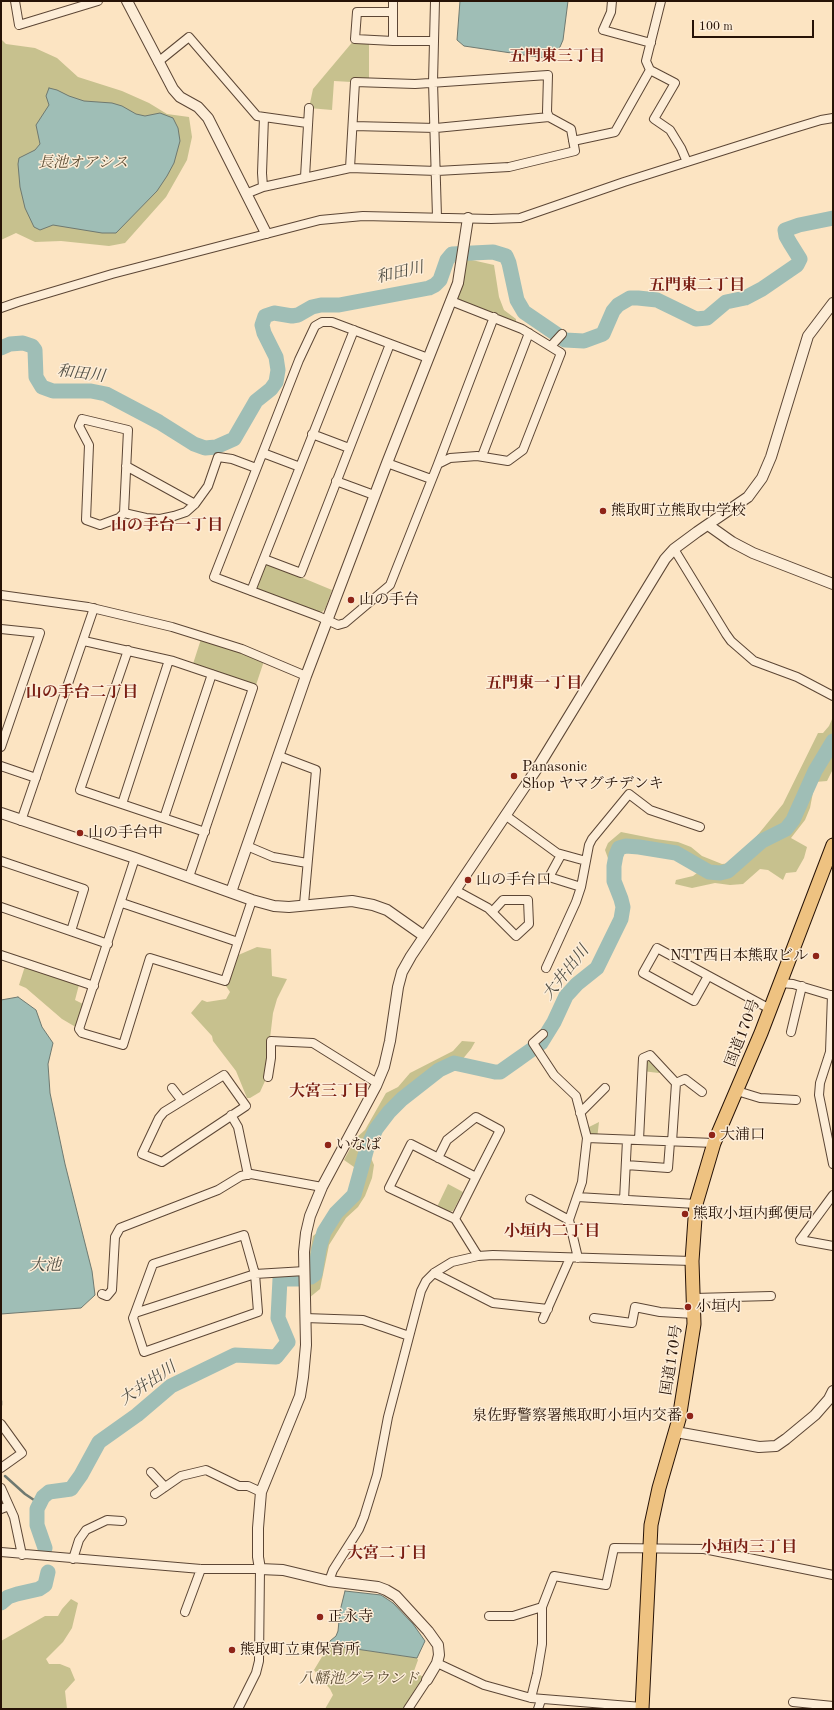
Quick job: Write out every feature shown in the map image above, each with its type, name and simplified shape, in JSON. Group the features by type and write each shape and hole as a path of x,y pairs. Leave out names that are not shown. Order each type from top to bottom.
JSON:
{"highway":[{"name":"国道170号","path":"642,1708 646,1663 650,1548 654,1508 676,1432 693,1330 694,1298 692,1261 696,1204 714,1143 737,1091 830,864 833,845"}],"street":[{"path":"16,1 19,24 98,1"},
{"path":"127,1 158,62 174,89 180,97 198,107 208,118 248,193 266,233"},
{"path":"393,41 394,1"},
{"path":"435,1 433,82 436,128 437,217"},
{"path":"612,1 611,12 603,30 651,42"},
{"path":"661,1 646,61 650,70 675,83 654,120 670,130 681,148 687,162"},
{"path":"393,12 357,12 355,39 434,41"},
{"path":"158,62 189,37 257,116 307,123"},
{"path":"573,141 615,132 650,70"},
{"path":"350,168 355,82 415,84 548,75 547,112 549,117"},
{"path":"305,177 309,108"},
{"path":"263,187 264,117"},
{"path":"248,193 263,187 350,168 437,171 509,167 575,151 571,129 549,117 436,128 353,126"},
{"path":"1,308 98,278 266,233 333,218 520,218 687,162 821,120 833,118"},
{"path":"231,892 306,676 374,495 458,283 468,218"},
{"path":"438,464 450,458 482,456 508,461 524,450 562,354 553,344 494,317 451,301"},
{"path":"238,1709 256,1673 259,1661 260,1569 258,1557 258,1528 261,1492 300,1396 306,1345 306,1233 310,1216 322,1188 384,1068 390,1041 398,986 402,972 424,936 538,767 665,559 674,549 748,497 762,478 771,457 808,336 833,303"},
{"path":"428,358 332,322 322,322 315,326 299,360 214,577 338,625 345,623 390,585 494,317"},
{"path":"251,591 354,330"},
{"path":"482,456 529,333"},
{"path":"553,344 562,334"},
{"path":"264,559 301,573 390,344"},
{"path":"82,419 128,430 126,466 124,513 119,518 100,524 86,520 89,445 79,426 82,419"},
{"path":"312,434 349,448"},
{"path":"262,453 300,467"},
{"path":"124,513 160,520 186,512 195,504 208,486 218,457 232,459 256,468"},
{"path":"387,463 431,479"},
{"path":"126,466 195,504"},
{"path":"336,481 374,495"},
{"path":"708,525 732,542 753,553 833,584"},
{"path":"674,549 731,641 754,661 797,677 833,696"},
{"path":"1,595 94,608 172,627 242,649 306,676"},
{"path":"21,820 84,641 94,608"},
{"path":"1,629 40,633 1,747"},
{"path":"84,641 169,660 252,688 190,877"},
{"path":"128,650 80,790 204,832"},
{"path":"122,804 169,660"},
{"path":"164,818 212,674"},
{"path":"278,756 316,770 304,904"},
{"path":"1,766 36,778"},
{"path":"546,968 576,902 592,839 629,794 650,810 700,827"},
{"path":"1,814 136,858 252,900 282,906 352,901 373,905 387,910 424,936"},
{"path":"505,816 561,854 586,862"},
{"path":"247,846 273,857 307,863"},
{"path":"561,854 549,877 581,887"},
{"path":"136,858 79,1028 82,1033 123,1045 150,958 225,981 252,900"},
{"path":"1,861 84,889 70,931"},
{"path":"455,890 488,908 492,912 516,936 529,924 528,900 503,900 492,912"},
{"path":"122,902 238,942"},
{"path":"1,907 108,944"},
{"path":"708,976 694,1001 643,973 657,948 770,1009"},
{"path":"1,955 94,986"},
{"path":"780,984 802,986 832,996 830,1052 820,1083 819,1095 833,1164"},
{"path":"791,1032 802,986"},
{"path":"543,1034 536,1046 554,1075 576,1096 587,1138 582,1182 569,1220 574,1258 543,1319"},
{"path":"268,1077 271,1058 271,1041 313,1043 377,1083"},
{"path":"626,1165 668,1168 676,1083 650,1055 643,1058 638,1140"},
{"path":"224,1075 246,1106 231,1115 162,1162 142,1154 159,1118 164,1112 224,1075"},
{"path":"676,1083 685,1079 702,1092"},
{"path":"172,1088 182,1101"},
{"path":"580,1113 605,1088"},
{"path":"737,1091 760,1098 796,1100"},
{"path":"231,1115 238,1127 248,1175"},
{"path":"438,1158 447,1140 476,1117 500,1130 455,1219"},
{"path":"587,1138 714,1143"},
{"path":"624,1200 627,1140"},
{"path":"476,1177 410,1144 388,1188 455,1219 478,1256"},
{"path":"102,1294 107,1296 112,1290 115,1237 120,1228 218,1190 241,1176 263,1176 322,1188"},
{"path":"833,1195 800,1240 833,1246"},
{"path":"577,1197 696,1204"},
{"path":"530,1198 569,1220"},
{"path":"244,1235 255,1274 258,1312 144,1352 132,1318 153,1264 244,1235"},
{"path":"329,1581 333,1570 359,1529 377,1475 388,1417 421,1291 426,1281 434,1273 452,1262 478,1256 512,1255 692,1261"},
{"path":"135,1313 255,1274 305,1271"},
{"path":"434,1273 493,1303 548,1309"},
{"path":"694,1298 771,1296"},
{"path":"594,1318 632,1323 635,1307 660,1312 694,1314"},
{"path":"305,1318 364,1320 409,1336"},
{"path":"676,1432 759,1448 768,1448 776,1446 786,1440 815,1415 832,1397"},
{"path":"1,1424 22,1453 1,1468"},
{"path":"155,1494 181,1476 206,1470 239,1486 248,1486 261,1492"},
{"path":"151,1472 166,1487"},
{"path":"1,1488 5,1507 14,1517 22,1555"},
{"path":"73,1559 79,1540 86,1530 107,1520 122,1521"},
{"path":"531,1698 542,1644 542,1607 547,1590 554,1576 606,1584 614,1548 704,1549 833,1575"},
{"path":"1,1552 22,1555 201,1569 283,1570 329,1581 378,1587 386,1590 396,1596 428,1631 438,1646 439,1655 437,1663 408,1709"},
{"path":"185,1612 201,1569"},
{"path":"489,1616 513,1616 542,1607"},
{"path":"437,1663 484,1685 531,1698 642,1708"},
{"path":"538,1709 541,1700"},
{"path":"796,1709 793,1702 833,1706"}],"green space":[{"name":"長池オアシス","path":"1,39 6,44 35,48 57,58 78,77 122,91 149,103 167,114 189,117 192,137 187,160 166,197 125,243 109,246 61,241 35,242 16,233 1,240"},
{"path":"355,39 369,39 369,83 334,81 332,110 309,108 313,89"},
{"path":"463,258 494,265 499,297 504,310 516,319 516,327 451,301"},
{"path":"264,559 301,573 303,578 332,590 325,609 318,616 251,591"},
{"path":"202,636 265,658 256,685 253,688 192,667"},
{"path":"833,717 833,769 827,781 815,782 810,808 805,820 791,838 807,847 804,858 796,872 786,873 783,880 768,870 760,869 743,884 730,885 715,883 692,888 675,884 676,880 693,876 701,870 702,865 685,855 670,849 625,845 618,847 614,854 612,864 610,864 605,850 608,843 621,832 678,842 691,847 702,856 722,864 731,863 743,853 783,804 818,733 823,733 829,726"},
{"path":"257,947 271,949 272,976 287,979 277,999 273,1013 265,1081 260,1092 250,1098 247,1098 236,1071 213,1041 212,1036 191,1013 202,1000 207,1002 226,999 230,992 226,986 236,956"},
{"path":"26,963 80,981 75,1000 87,1006 79,1029 62,1019 26,988 19,985"},
{"path":"462,1041 475,1042 461,1061 453,1061 436,1069 427,1076 392,1106 373,1130 366,1146 374,1165 372,1178 365,1196 358,1207 346,1218 329,1245 320,1289 309,1298 308,1257 313,1236 318,1232 325,1218 353,1190 351,1185 354,1167 344,1160 356,1138 365,1130 386,1093 398,1087 410,1073 453,1051"},
{"path":"650,1055 662,1069 659,1073 642,1071 643,1058"},
{"path":"599,1122 597,1139 587,1138 585,1129"},
{"path":"448,1184 463,1192 453,1211 448,1212 437,1207"},
{"path":"71,1599 78,1603 72,1628 63,1642 46,1659 49,1664 60,1664 70,1668 75,1680 65,1691 67,1709 1,1709 1,1641 45,1616 58,1616"},
{"name":"八幡池グラウンド","path":"329,1645 417,1658 418,1660 414,1671 423,1677 403,1709 325,1709 333,1695 330,1689 314,1670"}],"water":[{"path":"460,1 568,1 563,40 560,47 545,58 464,46 457,40"},
{"path":"49,88 84,101 112,103 122,106 136,114 145,116 160,113 173,118 178,128 180,141 174,163 167,176 157,191 116,233 102,233 53,225 40,230 34,227 25,208 20,187 18,164 19,158 35,150 40,144 36,125 49,105 46,96"},
{"name":"大池","path":"18,997 36,1010 42,1027 53,1043 48,1064 50,1093 65,1164 92,1271 95,1295 81,1308 1,1314 1,1000"},
{"path":"345,1591 381,1595 393,1603 413,1624 425,1641 417,1658 329,1645 330,1641 336,1636 338,1631 340,1611"}],"waterway":[{"name":"和田川","path":"1,348 10,344 23,343 32,346 35,350 36,377 42,387 53,391 91,391 106,394 159,422 194,444 205,448 216,447 234,439 256,401 271,389 276,382 278,370 276,357 264,333 262,325 265,316 274,313 292,316 298,315 312,307 321,305 339,305 429,288 440,280 447,260 452,254 493,252 506,256 509,263 517,300 524,312 565,340 584,341 603,334 613,311 618,305 630,298 657,300 696,319 707,318 726,302 745,298 762,289 797,265 800,259 786,236 785,230 799,225 833,218"},
{"name":"大井出川","path":"311,1277 315,1274 319,1249 324,1232 336,1213 354,1195 367,1148 376,1129 389,1112 402,1099 439,1070 454,1063 500,1072 541,1043 554,1022 566,996 577,984 597,968 621,919 623,907 614,881 614,866 619,848 626,846 639,847 676,853 709,872 720,873 728,871 762,841 786,829 793,820 815,771 833,741"},
{"name":"大井出川","path":"45,1548 37,1525 37,1509 43,1497 49,1492 71,1489 81,1475 99,1442 137,1415 171,1386 235,1355 276,1357 288,1342 278,1318 280,1279 301,1279"},
{"path":"5,1476 25,1494 40,1504"},
{"name":"大井出川","path":"1,1603 8,1597 39,1589 45,1585 48,1572"}],"place":[{"name":"熊取町立熊取中学校","path":"603,511"},
{"name":"山の手台","path":"351,600"},
{"name":"Panasonic Shop ヤマグチデンキ","path":"514,776"},
{"name":"山の手台中","path":"80,833"},
{"name":"山の手台口","path":"468,880"},
{"name":"NTT西日本熊取ビル","path":"816,956"},
{"name":"大浦口","path":"712,1135"},
{"name":"いなば","path":"328,1145"},
{"name":"熊取小垣内郵便局","path":"685,1214"},
{"name":"小垣内","path":"688,1307"},
{"name":"泉佐野警察署熊取町小垣内交番","path":"690,1416"},
{"name":"正永寺","path":"320,1617"},
{"name":"熊取町立東保育所","path":"232,1650"}],"district":[{"name":"五門東三丁目","path":"557,57"},
{"name":"五門東二丁目","path":"697,286"},
{"name":"山の手台一丁目","path":"167,526"},
{"name":"五門東一丁目","path":"534,684"},
{"name":"山の手台二丁目","path":"82,693"},
{"name":"大宮三丁目","path":"329,1092"},
{"name":"小垣内二丁目","path":"552,1232"},
{"name":"小垣内三丁目","path":"749,1548"},
{"name":"大宮二丁目","path":"387,1554"}]}
